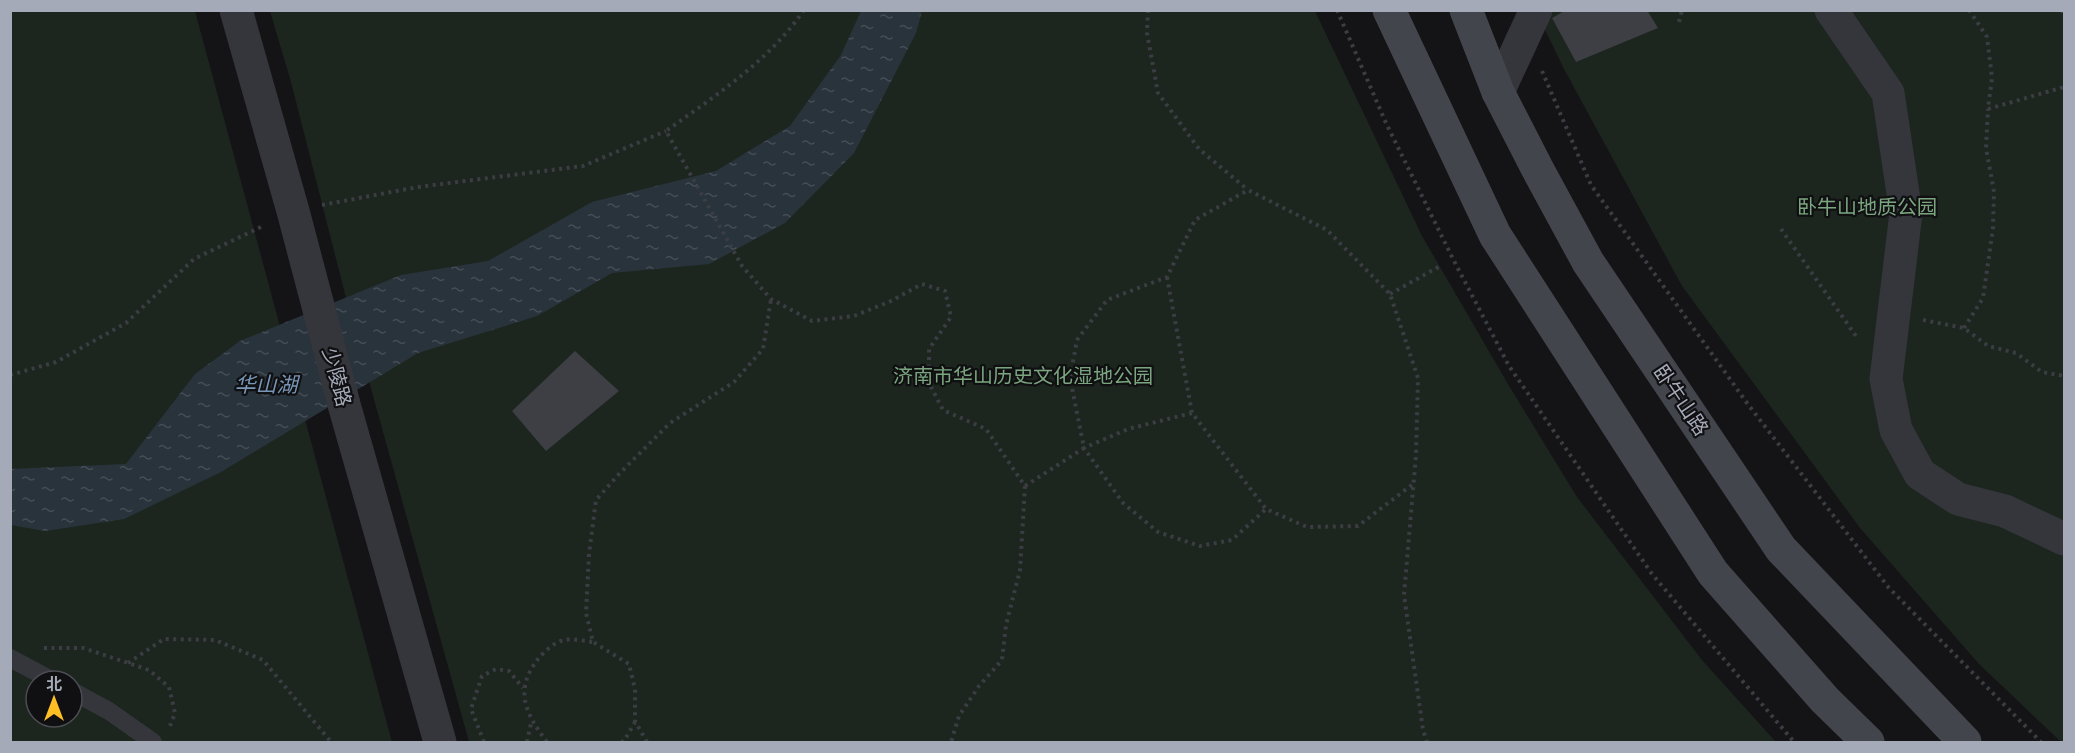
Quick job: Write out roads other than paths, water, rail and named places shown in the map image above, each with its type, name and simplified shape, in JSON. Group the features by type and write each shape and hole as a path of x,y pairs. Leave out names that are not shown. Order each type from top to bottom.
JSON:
{"main road":[{"path":"1389,10 1495,235 1713,573 1825,700 1868,742"},
{"name":"卧牛山路","path":"1466,10 1498,92 1588,262 1781,549 1965,742"}],"street":[{"name":"少陵路","path":"236,10 293,211 345,408 440,742"},
{"path":"1831,10 1888,93 1906,213 1886,379 1896,430 1920,474 1958,499 2005,511 2064,539"},
{"path":"1498,92 1531,21"}],"lane":[{"path":"10,658 31,669"},
{"path":"84,697 160,738"}],"water":[{"name":"华山湖","path":"861,11 922,11 916,33 854,153 785,223 709,264 612,273 537,316 418,353 221,472 124,519 45,531 11,525 10,469 126,464 195,374 240,341 401,275 488,261 592,202 716,171 790,126 841,55"}],"park label":[{"name":"卧牛山地质公园","path":"1867,207"},
{"name":"济南市华山历史文化湿地公园","path":"1023,376"}]}
